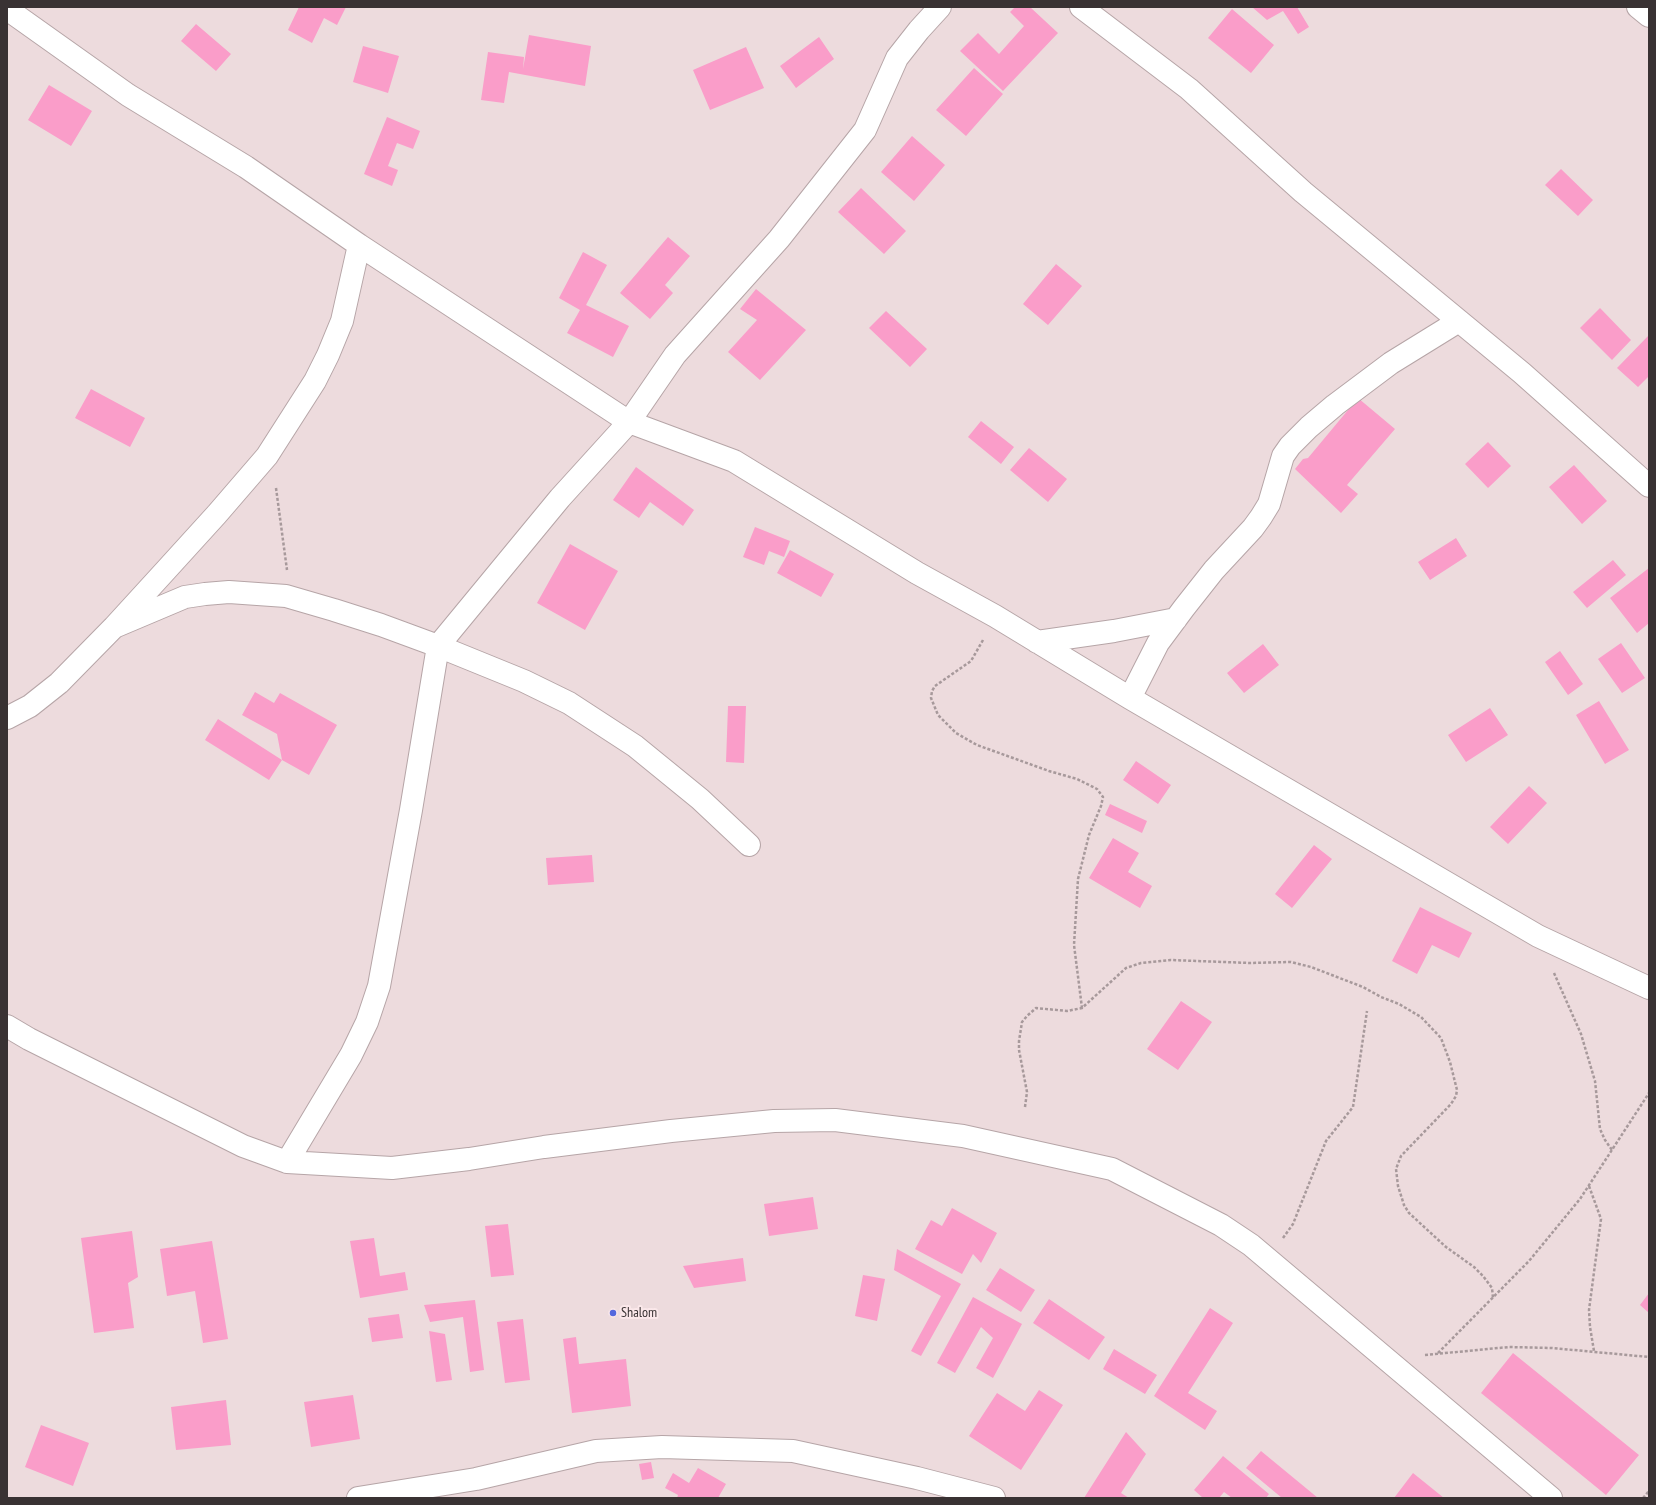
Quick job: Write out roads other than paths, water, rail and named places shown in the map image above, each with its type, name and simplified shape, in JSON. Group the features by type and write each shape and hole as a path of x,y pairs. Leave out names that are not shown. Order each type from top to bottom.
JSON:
{"street":[{"path":"287,1162 351,1055 367,1022 379,986 411,810 438,646 560,498 629,422 675,355 779,239 865,130 897,58 919,30 940,7"},
{"path":"1081,7 1189,89 1303,192 1522,373 1649,486"},
{"path":"1638,7 1649,16"},
{"path":"7,10 128,95 246,167 359,245 629,422 734,461 917,572 995,616 1130,698 1538,936 1649,988"},
{"path":"7,718 30,706 59,682 114,627 217,514 267,456 315,380 328,355 342,322 359,245"},
{"path":"1130,698 1158,643 1214,570 1253,528 1261,517 1269,504 1283,456 1290,446 1309,427 1335,405 1391,363 1459,321"},
{"path":"114,627 185,597 229,592 286,596 334,610 438,646 524,681 569,703 635,746 700,799 749,845"},
{"path":"1037,642 1114,632 1176,619"},
{"path":"7,1026 29,1039 243,1146 287,1162 392,1168 671,1131 774,1121 835,1120 963,1136 1112,1170 1221,1225 1251,1245 1551,1498"},
{"path":"358,1498 476,1479 596,1451 662,1447 793,1451 917,1478 994,1498"},
{"path":"466,1498 476,1479"}],"place":[{"name":"Shalom","path":"613,1313"}]}
